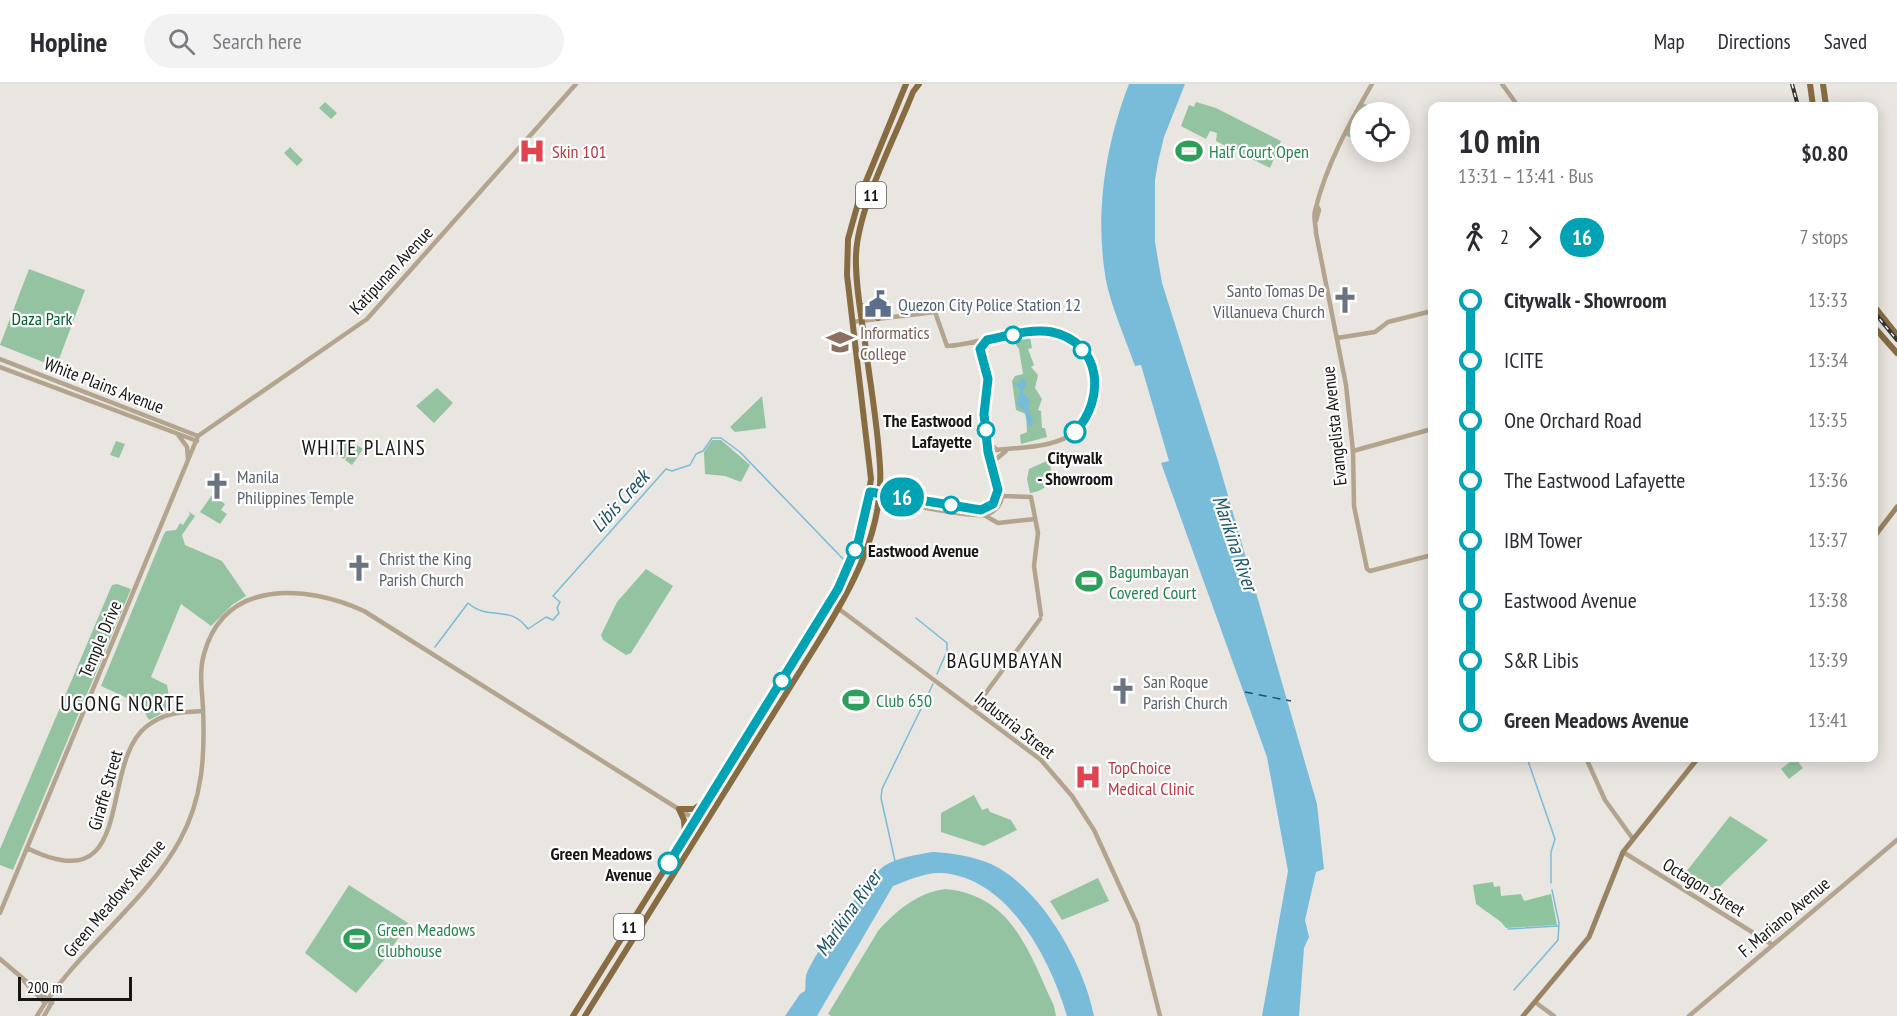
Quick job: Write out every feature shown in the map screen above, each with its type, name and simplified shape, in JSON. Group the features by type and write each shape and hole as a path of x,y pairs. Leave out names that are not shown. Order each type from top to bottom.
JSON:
{"main road":[{"name":"11","path":"908,84 913,92"},
{"name":"11","path":"573,1016 831,603 850,565 863,528 870,493 870,464 847,275 851,224 860,196 908,84"},
{"name":"11","path":"585,1016 839,609 857,573 880,497 880,467 856,254 861,220 913,92 919,84"},
{"path":"1810,84 1812,102"},
{"path":"1823,84 1825,102"},
{"path":"860,304 878,318"},
{"path":"1878,311 1897,334"},
{"path":"1878,332 1897,353"},
{"path":"859,388 871,387"},
{"path":"1878,532 1897,507"},
{"path":"1523,1016 1595,928 1615,867 1623,852 1695,762"},
{"path":"685,837 686,825 678,809 694,808 709,799"},
{"path":"635,917 643,923"}],"street":[{"name":"Katipunan Avenue","path":"198,439 367,319 576,84"},
{"name":"Evangelista Avenue","path":"1372,84 1336,152 1323,183 1316,221 1320,258 1346,385 1353,451 1354,506 1367,569 1370,571 1384,569 1428,557"},
{"path":"1502,84 1515,102"},
{"path":"852,322 935,312 947,345 1038,331 1058,334 1082,349 1093,371 1094,401 1081,426 1062,439 1002,452 996,459 1002,496 996,509 984,515"},
{"path":"1337,338 1375,332 1388,322 1428,312"},
{"path":"980,349 987,340"},
{"path":"976,341 988,375 984,414 989,455 998,495 993,504 986,509 984,515"},
{"name":"White Plains Avenue","path":"0,359 198,439"},
{"name":"White Plains Avenue","path":"0,367 178,436 198,439"},
{"path":"65,391 67,385"},
{"path":"1353,451 1428,430"},
{"path":"178,436 187,447 188,464"},
{"name":"Temple Drive","path":"0,913 198,439"},
{"path":"988,442 998,450 1020,448"},
{"path":"989,455 996,459"},
{"path":"870,493 880,497 984,515 998,523 1035,519"},
{"path":"974,709 1041,617 1034,566 1038,533 1031,497 1002,496"},
{"path":"938,506 986,509"},
{"name":"Green Meadows Avenue","path":"37,1016 83,956 161,869 179,842 192,815 204,766 203,655 222,620 243,604 270,593 299,592 327,597 364,611 704,825"},
{"name":"Industria Street","path":"831,603 1045,763 1072,796 1094,830 1137,924 1160,1016"},
{"name":"Giraffe Street","path":"27,848 62,860 83,858 99,848 107,836 125,762 136,738 146,726 168,713 203,711"},
{"path":"1588,762 1605,800 1633,839"},
{"name":"F. Mariano Avenue","path":"1689,1016 1897,840"},
{"name":"Octagon Street","path":"1623,852 1773,944"},
{"path":"0,959 49,1000"},
{"name":"Green Meadows Avenue","path":"44,1016 49,1000"},
{"path":"1535,1002 1554,1016"}],"green space":[{"path":"325,102 337,113 331,119 319,108"},
{"path":"1196,102 1216,108 1281,141 1270,168 1216,141 1217,133 1210,131 1206,139 1181,126 1189,105 1194,107"},
{"path":"1350,126 1350,137 1345,135"},
{"path":"290,147 303,160 297,166 284,153"},
{"name":"Daza Park","path":"29,269 85,290 56,367 0,345"},
{"path":"1030,337 1032,348 1028,349 1034,365 1031,367 1038,375 1035,388 1042,399 1038,410 1041,411 1042,428 1045,428 1047,437 1021,444 1020,435 1027,432 1026,414 1016,410 1012,381 1015,376 1023,374 1019,349 1012,339"},
{"path":"437,388 453,403 434,423 416,406"},
{"path":"762,396 766,428 735,432 730,427"},
{"path":"346,438 354,443 344,459 336,454"},
{"path":"712,440 721,440 750,465 741,482 725,476 705,474 704,452"},
{"path":"116,441 125,444 119,458 110,455"},
{"path":"355,444 363,449 352,465 345,460"},
{"path":"1049,460 1051,472 1049,482 1042,489 1030,493 1027,479 1029,469"},
{"path":"212,495 225,504 221,510 227,514 220,524 200,512"},
{"path":"188,511 195,516 182,535 185,545 222,561 246,596 232,605 211,626 181,604 151,677 167,685 171,709 149,720 140,704 101,686 163,536 166,531 176,530 180,523 183,525 190,514"},
{"path":"646,569 673,586 631,653 626,655 603,640 601,635 617,602"},
{"path":"117,584 131,589 13,870 0,865 0,849 112,585"},
{"path":"1790,762 1798,762 1803,768 1789,779 1781,769"},
{"path":"974,795 982,810 988,808 990,812 1011,820 1017,830 984,846 941,832 941,813"},
{"path":"1730,816 1768,840 1716,890 1686,872"},
{"path":"1098,878 1109,901 1062,920 1050,901"},
{"path":"1493,882 1494,887 1500,886 1501,896 1521,894 1524,901 1551,894 1557,925 1506,928 1476,904 1473,885"},
{"name":"Green Meadows Clubhouse","path":"349,885 408,923 384,960 356,993 305,953"},
{"path":"945,889 968,894 987,902 1003,915 1016,930 1036,966 1054,1006 1056,1016 831,1016 828,1014 878,931 908,904 925,894"}],"water":[{"name":"Marikina River","path":"1129,84 1185,84 1164,137 1155,180 1155,242 1162,283 1218,461 1317,804 1324,869 1316,872 1305,920 1309,937 1304,948 1299,1016 1262,1016 1288,871 1267,757 1161,463 1169,461 1141,365 1135,366 1107,284 1102,250 1102,202 1114,130"},
{"path":"1021,378 1025,380 1026,386 1022,392 1030,400 1028,407 1033,422 1032,426 1028,425 1024,410 1016,404 1020,390 1014,384 1019,383"},
{"name":"Marikina River","path":"933,852 962,855 991,864 1027,890 1043,908 1070,951 1089,995 1094,1016 1067,1016 1050,970 1038,947 1007,905 987,889 966,878 936,873 923,875 893,886 817,1016 785,1016 800,994 805,991 806,977 817,954 866,885 884,866 915,855"}],"waterway":[{"name":"Libis Creek","path":"435,647 468,603 476,609 514,617 528,629 546,617 553,620 559,613 557,608 560,602 553,596 666,469 672,471 690,465 696,454 703,451 712,438 721,438 740,452 845,561"},
{"name":"Libis Creek","path":"916,618 947,643 947,651 937,674"},
{"name":"Libis Creek","path":"895,861 881,798 882,789 933,684"},
{"path":"1528,762 1555,839 1551,852 1551,883"},
{"path":"1514,990 1558,940 1559,923 1552,890"},
{"path":"1508,929 1558,926"}],"ferry route":[{"path":"1245,692 1291,701"}],"railway":[{"path":"1792,84 1797,102"},
{"path":"1878,317 1897,340"}],"bus line":[{"name":"16","path":"669,863 838,589 858,543 870,492 981,510 990,507 996,500 998,490 989,455 984,417 988,395 988,375 980,349 982,344 987,340 1044,331 1065,337 1082,349 1095,378 1094,401 1089,414 1075,432"}],"place":[{"name":"Skin 101","path":"532,151"},
{"name":"Half Court Open","path":"1189,151"},
{"name":"Santo Tomas De Villanueva Church","path":"1345,300"},
{"name":"Quezon City Police Station 12","path":"878,304"},
{"name":"Informatics College","path":"840,342"},
{"name":"The Eastwood Lafayette","path":"986,430"},
{"name":"Citywalk - Showroom","path":"1075,432"},
{"name":"Manila Philippines Temple","path":"217,486"},
{"name":"Eastwood Avenue","path":"855,550"},
{"name":"Christ the King Parish Church","path":"359,568"},
{"name":"Bagumbayan Covered Court","path":"1089,581"},
{"name":"San Roque Parish Church","path":"1123,691"},
{"name":"Club 650","path":"856,700"},
{"name":"TopChoice Medical Clinic","path":"1088,777"},
{"name":"Green Meadows Avenue","path":"669,863"},
{"name":"Green Meadows Clubhouse","path":"357,939"}],"district":[{"name":"WHITE PLAINS","path":"364,447"},
{"name":"BAGUMBAYAN","path":"1005,660"},
{"name":"UGONG NORTE","path":"123,703"}]}
